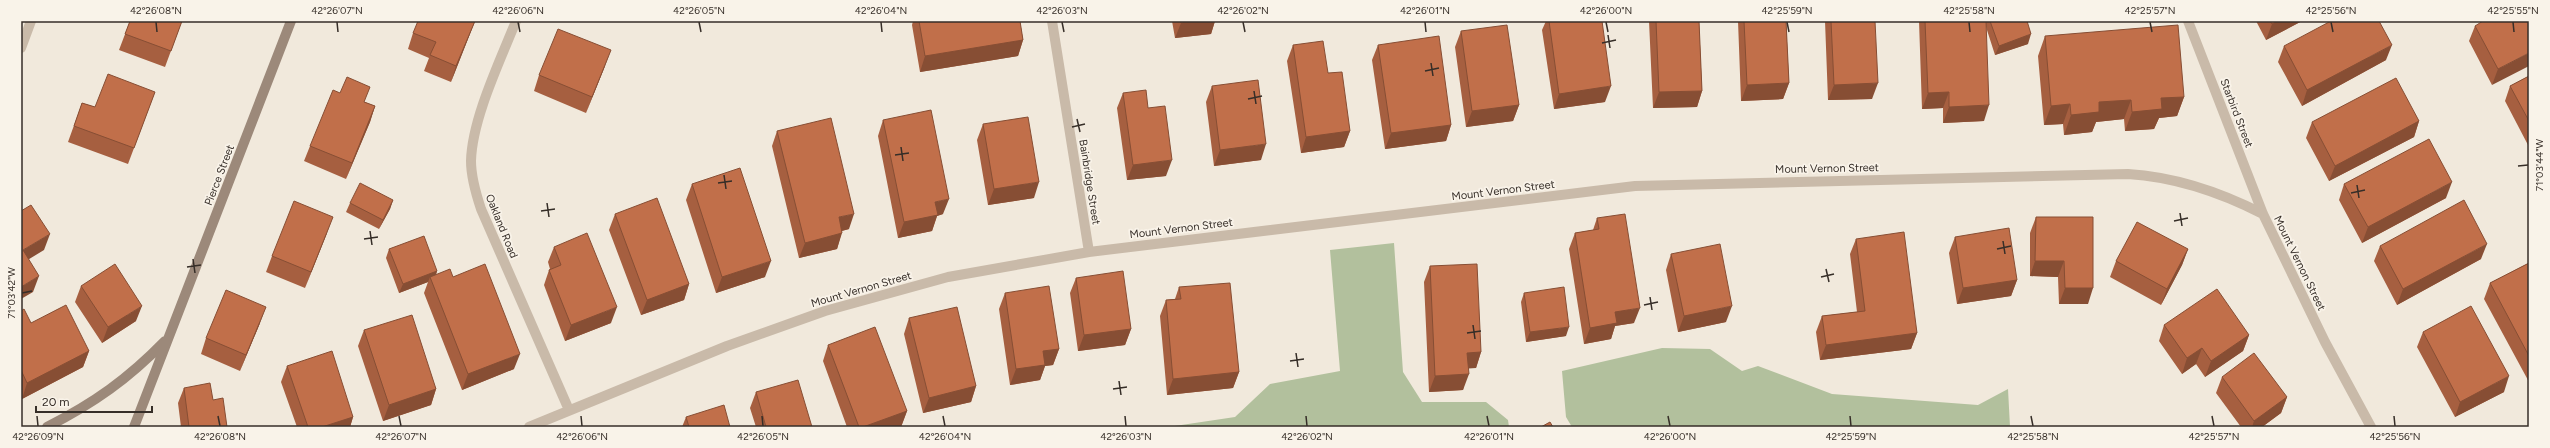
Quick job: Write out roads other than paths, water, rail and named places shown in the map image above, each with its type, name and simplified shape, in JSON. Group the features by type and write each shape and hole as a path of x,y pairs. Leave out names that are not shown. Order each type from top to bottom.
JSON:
{"street":[{"path":"21,48 31,21"},
{"name":"Pierce Street","path":"134,427 291,21"},
{"name":"Oakland Road","path":"516,21 485,102 474,139 471,162 474,186 481,209 569,410"},
{"name":"Bainbridge Street","path":"1052,21 1089,252"},
{"name":"Starbird Street","path":"2188,21 2263,214"},
{"name":"Mount Vernon Street","path":"530,427 728,346 825,311 948,278 1089,252 1635,186 1768,181 2141,174 2154,175 2205,188 2263,214 2325,342 2371,427"},
{"name":"Pierce Street","path":"47,427 85,407 121,383 169,336"}]}
